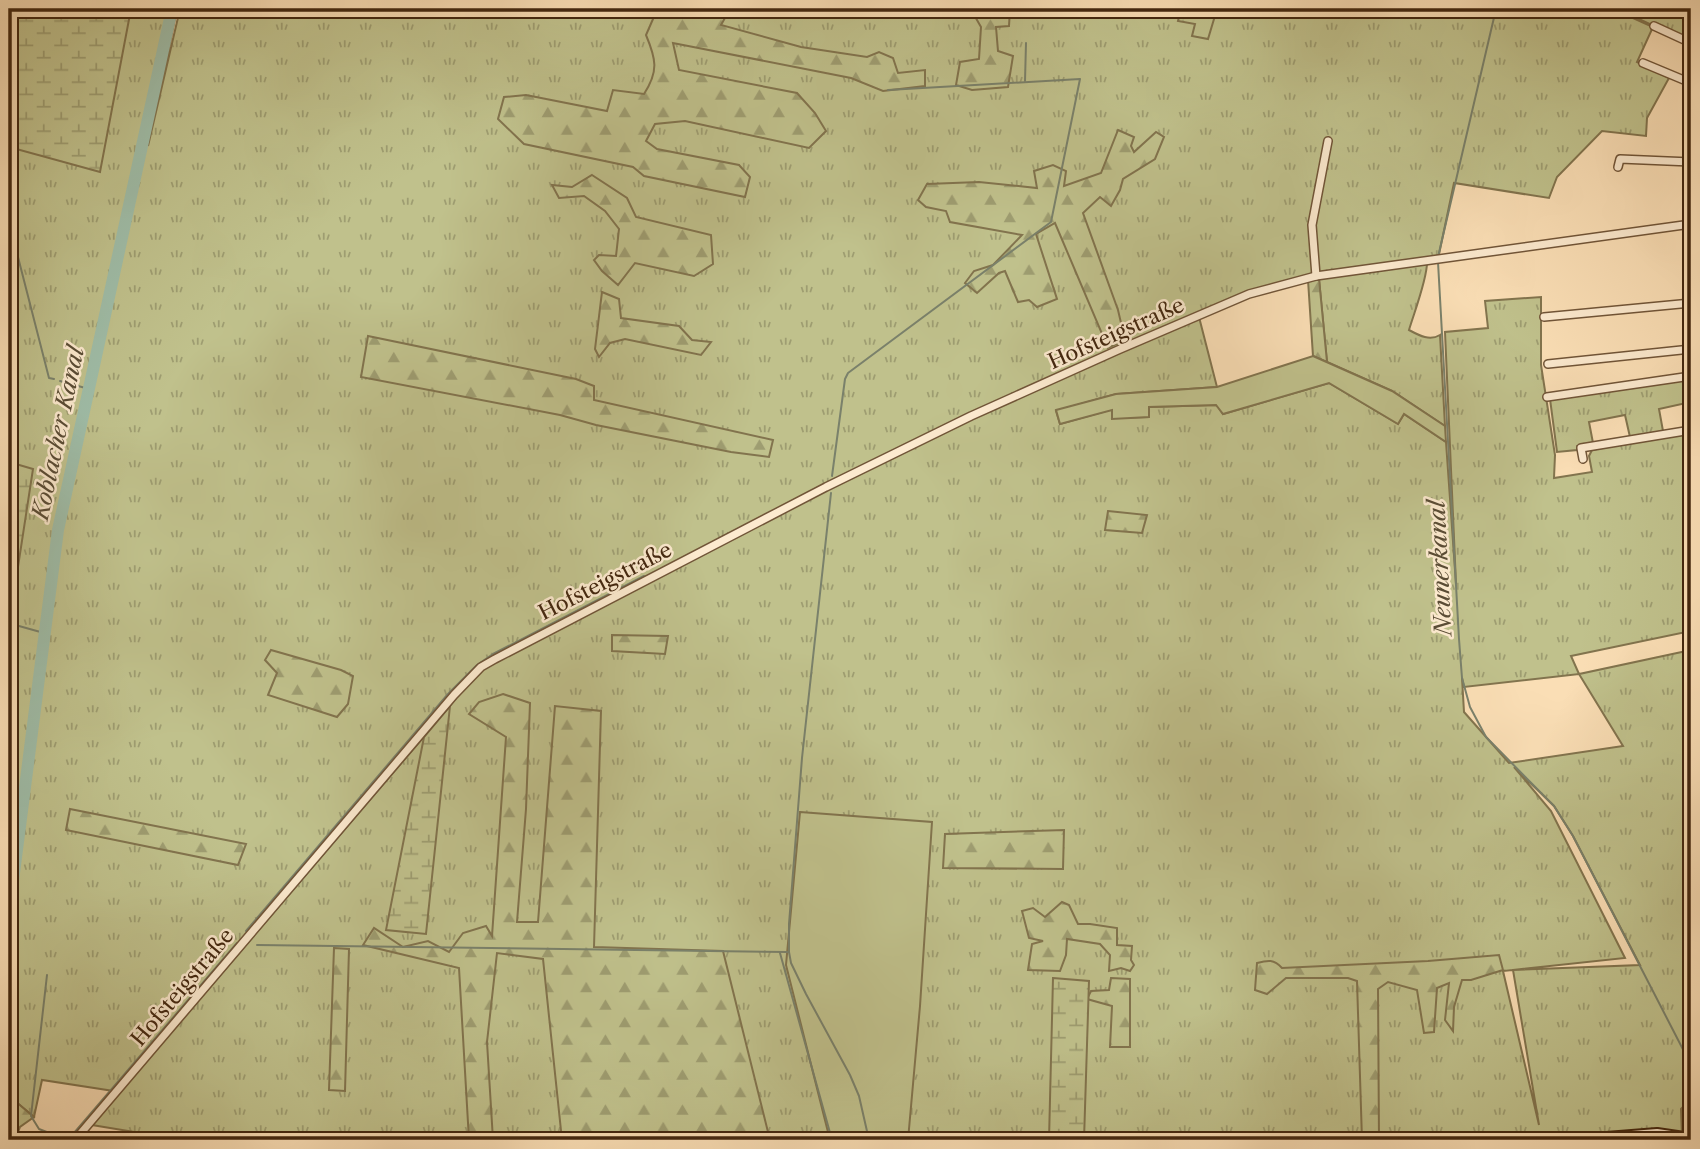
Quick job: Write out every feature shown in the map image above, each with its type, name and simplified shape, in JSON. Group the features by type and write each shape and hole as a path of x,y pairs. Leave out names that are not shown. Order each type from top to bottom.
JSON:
{"main road":[{"path":"1581,1140 1657,1134 1691,1139"}],"street":[{"path":"1654,26 1691,43"},
{"path":"1643,63 1691,83"},
{"path":"1316,276 1312,225 1328,141"},
{"path":"1618,167 1619,159 1691,163"},
{"name":"Hofsteigstraße","path":"75,1140 454,695 481,667 549,629 826,487 971,416 1249,294 1316,276 1691,224"},
{"path":"1544,317 1691,303"},
{"path":"1548,364 1691,349"},
{"path":"1547,397 1691,376"},
{"path":"1583,459 1581,448 1691,430"}],"green space":[{"path":"9,9 177,9 148,146 180,9 1613,9 1653,27 1637,62 1669,78 1647,118 1646,136 1602,131 1557,177 1549,198 1454,183 1438,259 1427,261 1423,285 1409,330 1429,338 1440,335 1445,426 1392,391 1327,362 1319,279 1273,289 1199,317 1217,387 1116,394 1056,411 1060,424 1113,409 1112,418 1148,417 1148,407 1217,405 1223,414 1329,383 1398,424 1404,414 1446,442 1456,584 1445,332 1488,328 1485,301 1541,297 1541,365 1555,455 1554,478 1592,472 1589,456 1592,450 1691,431 1691,631 1571,656 1579,674 1691,650 1691,1099 1681,1109 1682,1136 1581,1140 159,1140 159,1136 92,1125 120,1092 42,1080 34,1117 9,1096","holes":["482,662 446,711 202,996","1579,674 1623,746 1509,763 1464,712 1462,678 1464,687","1514,767 1554,806 1573,836 1640,965 1513,970 1539,1125 1503,971 1625,958 1551,811"]},
{"path":"9,9 131,9 100,172 9,147"},
{"path":"646,9 730,9 721,25 801,47 867,57 879,52 893,58 898,73 925,70 925,86 883,91 851,78 673,43 679,70 797,93 815,113 826,131 809,148 685,121 655,124 646,141 657,149 739,165 750,177 745,197 644,176 633,167 524,144 498,119 504,97 526,95 607,111 613,90 644,94 654,72 652,51 646,35 653,19"},
{"path":"1010,9 1009,26 996,27 998,51 1013,56 1008,87 972,90 956,85 960,62 979,59 981,27 973,13"},
{"path":"1181,9 1217,9 1208,39 1192,36 1195,24 1178,21"},
{"path":"1617,9 1691,9 1691,43"},
{"path":"1118,130 1134,137 1131,146 1134,152 1156,132 1164,137 1155,159 1123,179 1111,206 1100,197 1083,213 1118,310 1125,340 1108,348 1055,223 1036,234 1057,299 1037,307 1029,300 1018,302 1005,271 999,273 977,293 965,283 974,271 993,265 1022,235 950,222 946,211 926,207 918,200 927,184 979,182 1037,188 1034,171 1053,165 1066,171 1064,186 1101,173"},
{"path":"592,175 627,198 636,217 711,235 713,264 694,276 635,263 618,285 594,260 599,255 616,256 619,229 605,211 584,196 559,198 552,185 572,187"},
{"path":"1319,279 1327,362 1313,356 1308,280"},
{"path":"602,292 619,299 621,318 679,326 692,340 711,342 701,355 625,339 610,343 599,357 595,349"},
{"path":"368,336 576,379 594,386 594,400 773,440 769,457 731,452 596,425 560,415 361,377"},
{"path":"1313,356 1392,391 1445,426 1446,442 1404,414 1398,424 1329,383 1223,414 1216,405 1149,407 1149,417 1112,419 1112,410 1060,424 1056,410 1116,394 1217,387"},
{"path":"1691,377 1691,402 1659,409 1663,431 1630,437 1625,415 1589,422 1593,443 1577,446 1577,450 1557,452 1550,399"},
{"path":"9,462 33,469 10,619 9,619"},
{"path":"1108,511 1147,515 1142,533 1105,530"},
{"path":"612,635 668,636 665,654 612,651"},
{"path":"271,650 353,676 348,704 337,717 268,695 277,673 265,660"},
{"path":"503,694 530,703 526,809 517,922 538,922 555,706 601,711 594,947 723,951 770,1140 562,1140 543,959 497,953 487,1042 493,1140 469,1140 459,968 363,945 374,928 403,947 428,941 449,952 463,933 486,926 492,936 506,737 469,714 479,702"},
{"path":"450,706 426,934 386,930 424,737"},
{"path":"70,809 246,844 238,865 66,830"},
{"path":"800,812 932,822 908,1140 830,1140 786,965"},
{"path":"1064,830 1063,869 943,868 945,834"},
{"path":"1062,902 1069,905 1078,924 1117,928 1117,945 1132,946 1131,960 1134,965 1130,971 1121,968 1109,971 1110,955 1100,944 1067,939 1066,955 1060,971 1028,970 1032,944 1043,941 1029,938 1022,911 1033,908 1045,917"},
{"path":"334,948 349,949 345,1091 329,1090"},
{"path":"1499,955 1503,970 1471,980 1462,980 1454,1007 1453,1031 1445,1020 1449,983 1437,988 1434,1032 1424,1033 1417,990 1388,982 1378,989 1379,1140 1362,1140 1357,981 1348,978 1286,978 1267,994 1255,990 1257,963 1264,961 1271,961 1282,968"},
{"path":"1053,978 1089,981 1084,1140 1049,1140"},
{"path":"1111,978 1130,979 1130,1047 1110,1047 1112,1006 1087,999 1091,991 1109,990"},
{"path":"9,1096 34,1117 20,1127 15,1140 9,1140"}],"waterway":[{"name":"Koblacher Kanal","path":"9,912 58,530 172,9"},
{"name":"Neunerkanal","path":"1438,257 1496,9"},
{"path":"1025,81 1026,43"},
{"path":"832,476 848,373 1051,222 1080,79 888,90"},
{"path":"9,222 49,378 54,379"},
{"name":"Neunerkanal","path":"1438,262 1459,639 1462,678 1470,707 1486,737 1554,806 1573,836 1691,1065"},
{"path":"60,381 89,389"},
{"path":"831,493 802,758 789,952 791,963 806,994 859,1096 869,1140"},
{"path":"246,931 448,694 477,665 493,654 644,576"},
{"path":"19,626 44,633"},
{"path":"68,1140 237,943"},
{"path":"257,945 788,952"},
{"path":"780,953 832,1140"},
{"path":"47,975 31,1116 39,1129 57,1136"},
{"path":"165,1140 166,1136"}]}
